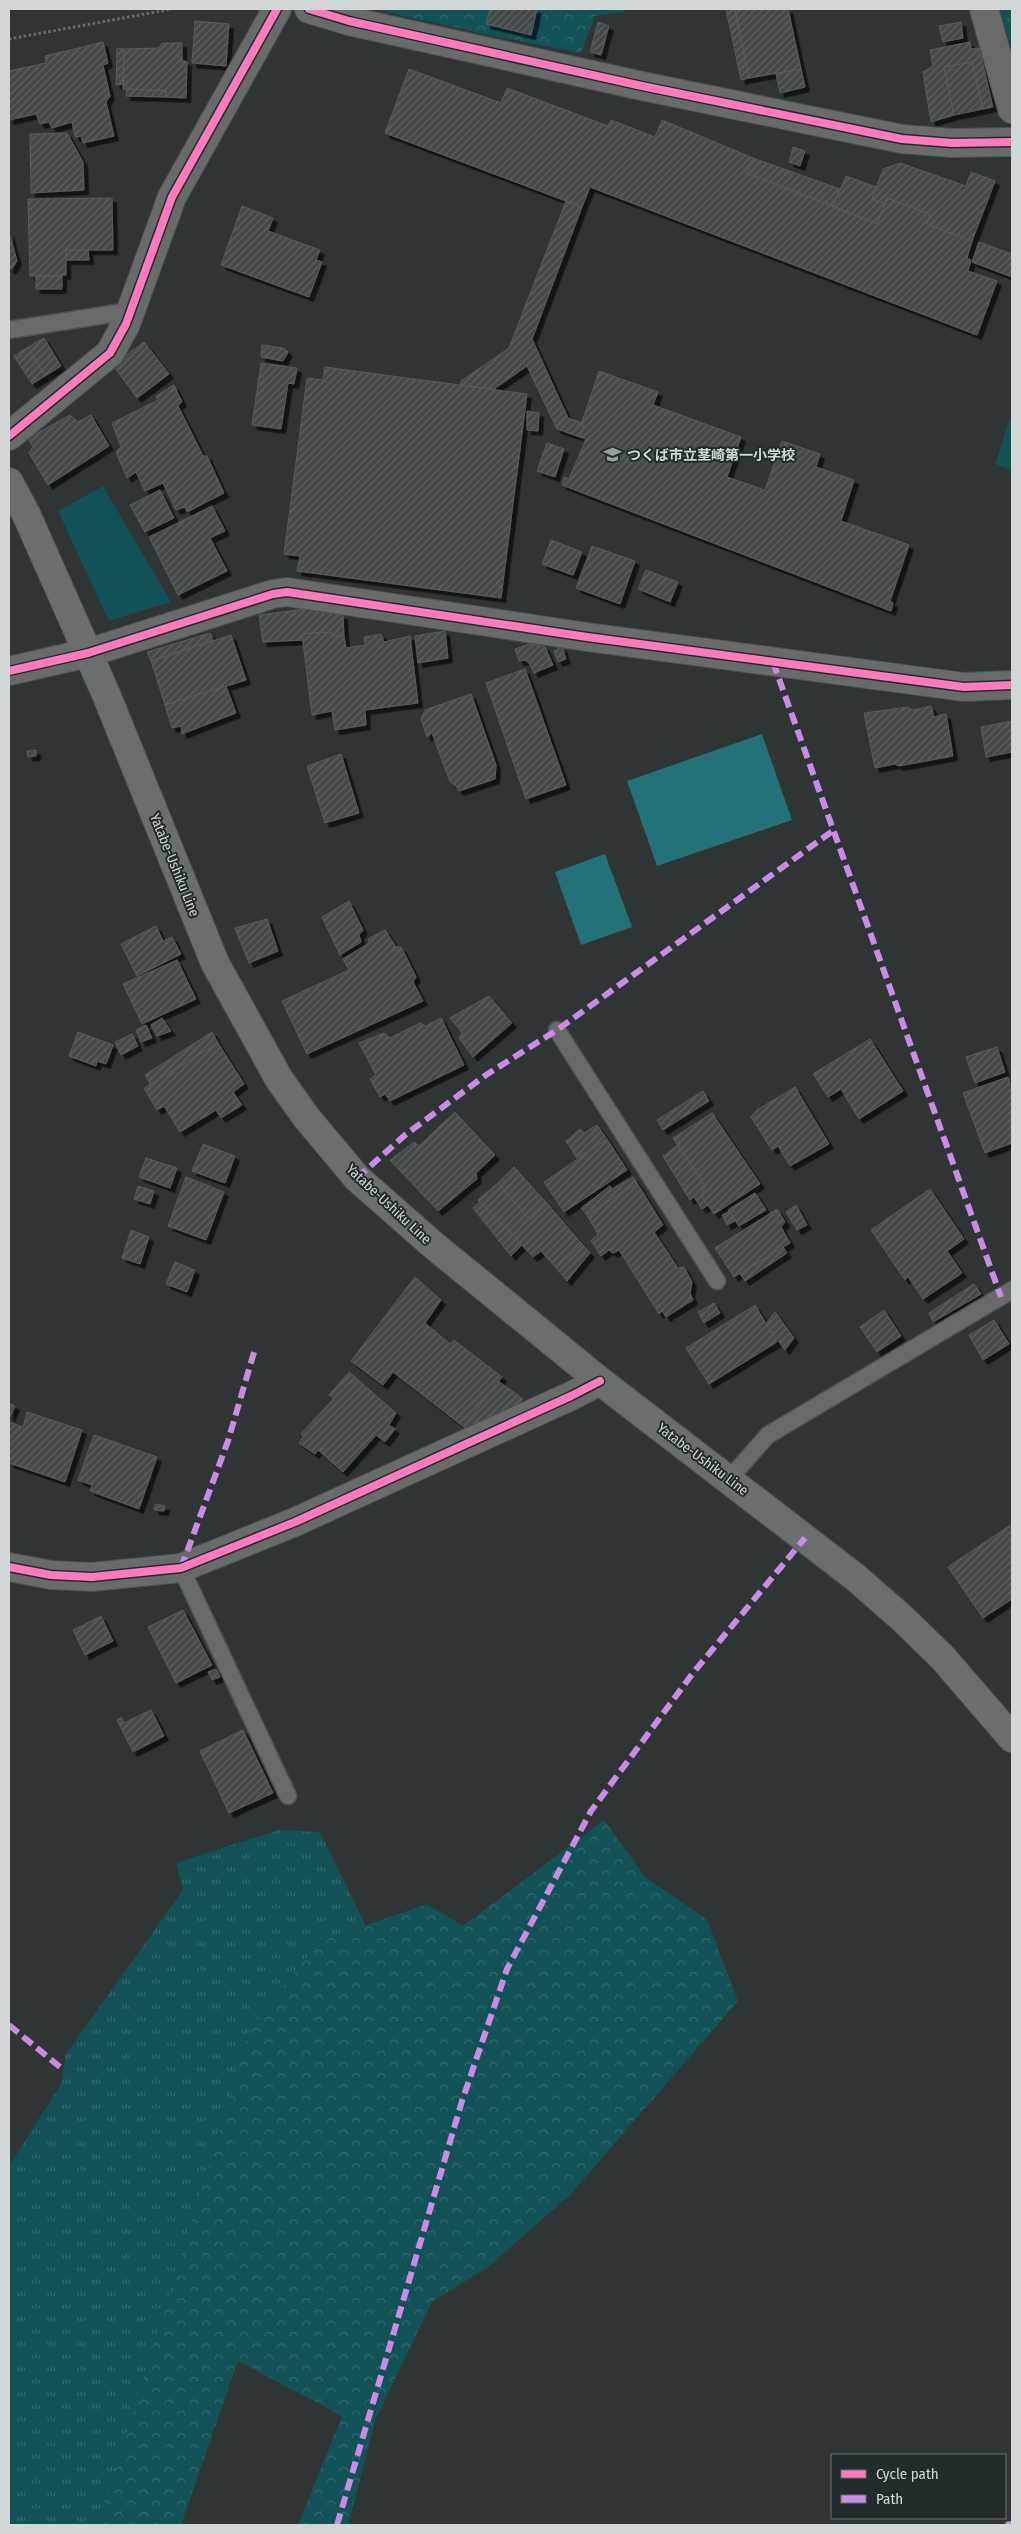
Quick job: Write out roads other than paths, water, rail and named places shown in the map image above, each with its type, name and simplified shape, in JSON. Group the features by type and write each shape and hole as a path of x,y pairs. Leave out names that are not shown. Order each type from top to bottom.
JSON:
{"main road":[{"name":"Yatabe-Ushiku Line","path":"9,482 27,516 88,653 215,963 279,1079 306,1117 357,1178 432,1244 600,1381 855,1577 903,1619 943,1658 1012,1738"}],"street":[{"path":"9,436 110,353 130,311 172,197 277,9"},
{"path":"309,9 349,20 642,86 902,139 952,144 1012,142"},
{"path":"984,9 1012,110"},
{"path":"9,671 88,653 273,594 287,592 587,637 964,687 1012,685"},
{"path":"9,1567 51,1575 92,1577 181,1568 295,1522 600,1381"}],"lane":[{"path":"9,330 130,311"},
{"path":"557,1030 717,1281"},
{"path":"729,1479 768,1435 1012,1290"},
{"path":"181,1568 288,1796"}],"place":[{"name":"つくば市立茎崎第一小学校","path":"613,455"}]}
